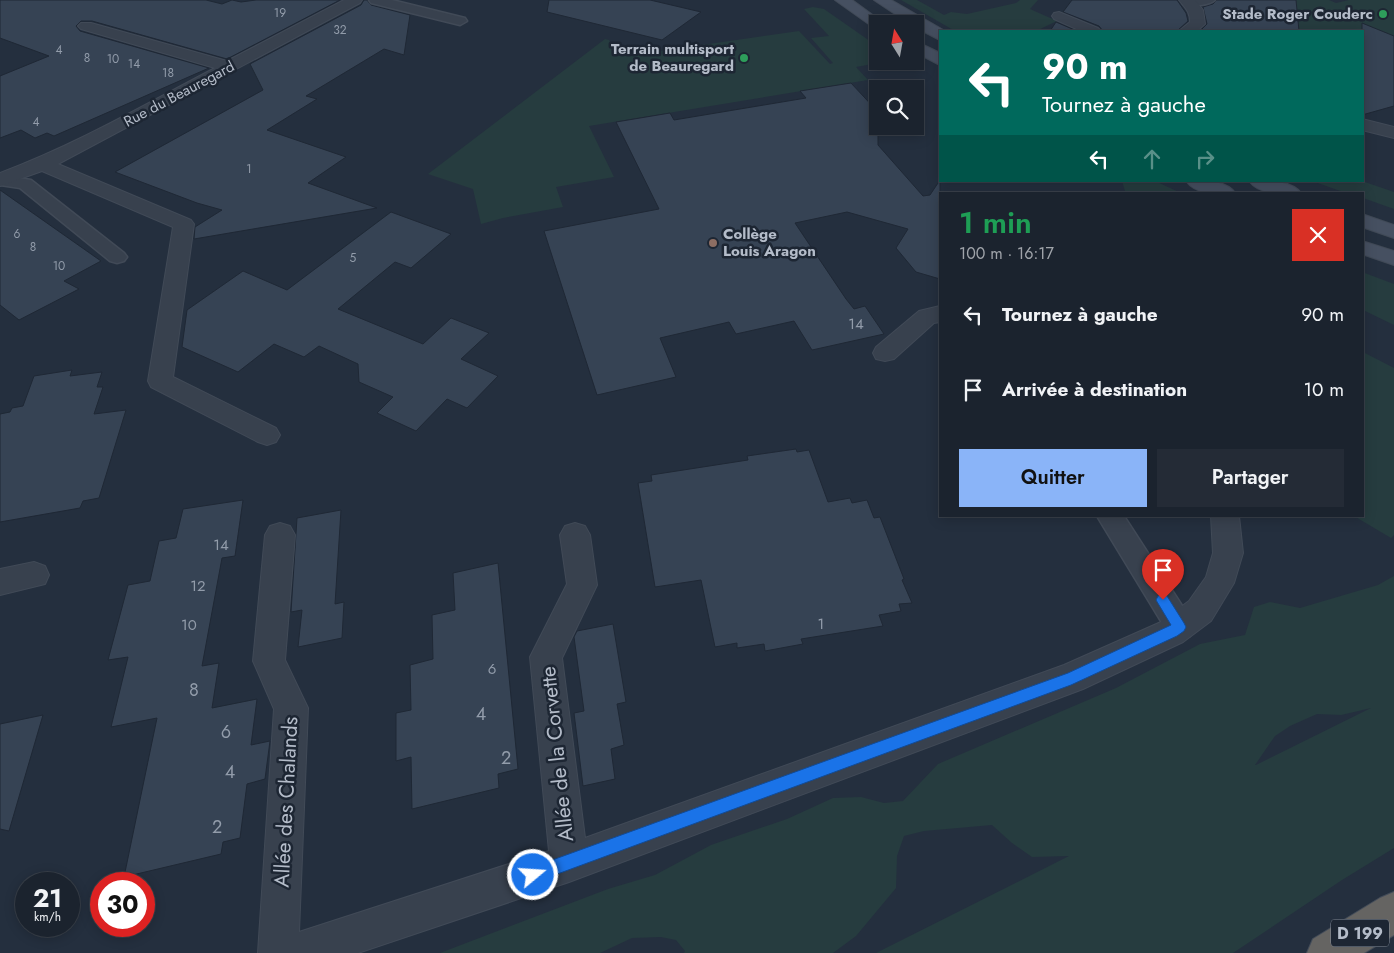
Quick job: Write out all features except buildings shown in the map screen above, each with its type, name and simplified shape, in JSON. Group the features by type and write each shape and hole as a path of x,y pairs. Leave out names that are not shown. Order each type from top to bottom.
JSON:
{"highway":[{"name":"D 199","path":"1327,953 1394,912"}],"main road":[{"path":"842,0 869,18"},
{"path":"881,0 939,34"},
{"path":"924,51 939,59"},
{"path":"1198,182 1221,192"},
{"path":"1262,182 1287,192"},
{"path":"1364,221 1394,232"},
{"path":"1364,248 1394,258"}],"street":[{"name":"Rue du Beauregard","path":"0,179 42,164 355,0"},
{"path":"1187,1 1196,10 1198,17 1197,24 1188,30"},
{"path":"1059,16 1090,30"},
{"path":"86,26 230,67"},
{"path":"1364,125 1394,133"},
{"path":"42,164 184,224 160,381 267,435"},
{"path":"885,353 927,316 939,314"},
{"path":"298,953 569,863 1071,678 1172,632 1200,611 1219,584 1228,553 1225,517"},
{"name":"Allée des Chalands","path":"278,953 291,708 269,661 280,535"},
{"name":"Allée de la Corvette","path":"569,863 546,656 582,585 575,535"},
{"path":"0,582 34,575"}],"lane":[{"path":"376,0 460,21"},
{"path":"416,0 472,14"},
{"path":"1187,1 1208,0"},
{"path":"0,179 25,184 117,257"},
{"path":"1111,517 1180,627"}],"green space":[{"path":"901,0 917,0 944,15 951,12 967,14 1016,3 1020,0 1038,0 1030,9 1057,21 1038,30 953,30"},
{"path":"1263,0 1329,0 1336,3 1349,0 1394,0 1394,101 1364,35 1364,30 1230,30"},
{"path":"813,7 824,9 869,40 869,65 856,67 868,80 589,126 614,177 556,187 563,207 481,224 473,189 428,174 605,39 609,40 617,54 657,48 660,51 799,31 830,64 833,63 811,38 829,36 804,9"},
{"path":"1122,182 1157,182 1179,192 1124,192"},
{"path":"1315,182 1364,182 1394,192 1394,209 1364,198 1364,192 1343,192"},
{"path":"1364,273 1394,284 1394,325 1364,310"},
{"path":"1364,353 1394,368 1394,535 1391,538 1356,517 1364,517"},
{"path":"1394,576 1394,848 1342,880 1233,953 876,953 1069,856 1032,857 1012,843 992,825 924,831 904,836 897,856 896,888 856,936 833,953 684,953 685,951 676,940 661,937 632,938 600,953 440,953 608,889 655,875 711,845 787,819 833,798 861,797 884,803 903,801 938,764 1116,688 1200,644 1245,635 1254,607 1270,602 1300,608 1378,585","holes":["1371,708 1256,765 1275,736 1290,726 1317,714 1341,715"]}],"place":[{"name":"Stade Roger Couderc","path":"1383,14"},
{"name":"Terrain multisport de Beauregard","path":"744,58"},
{"name":"Collège Louis Aragon","path":"713,243"}],"route":[{"path":"533,875 1071,678 1180,627 1163,600"}]}
